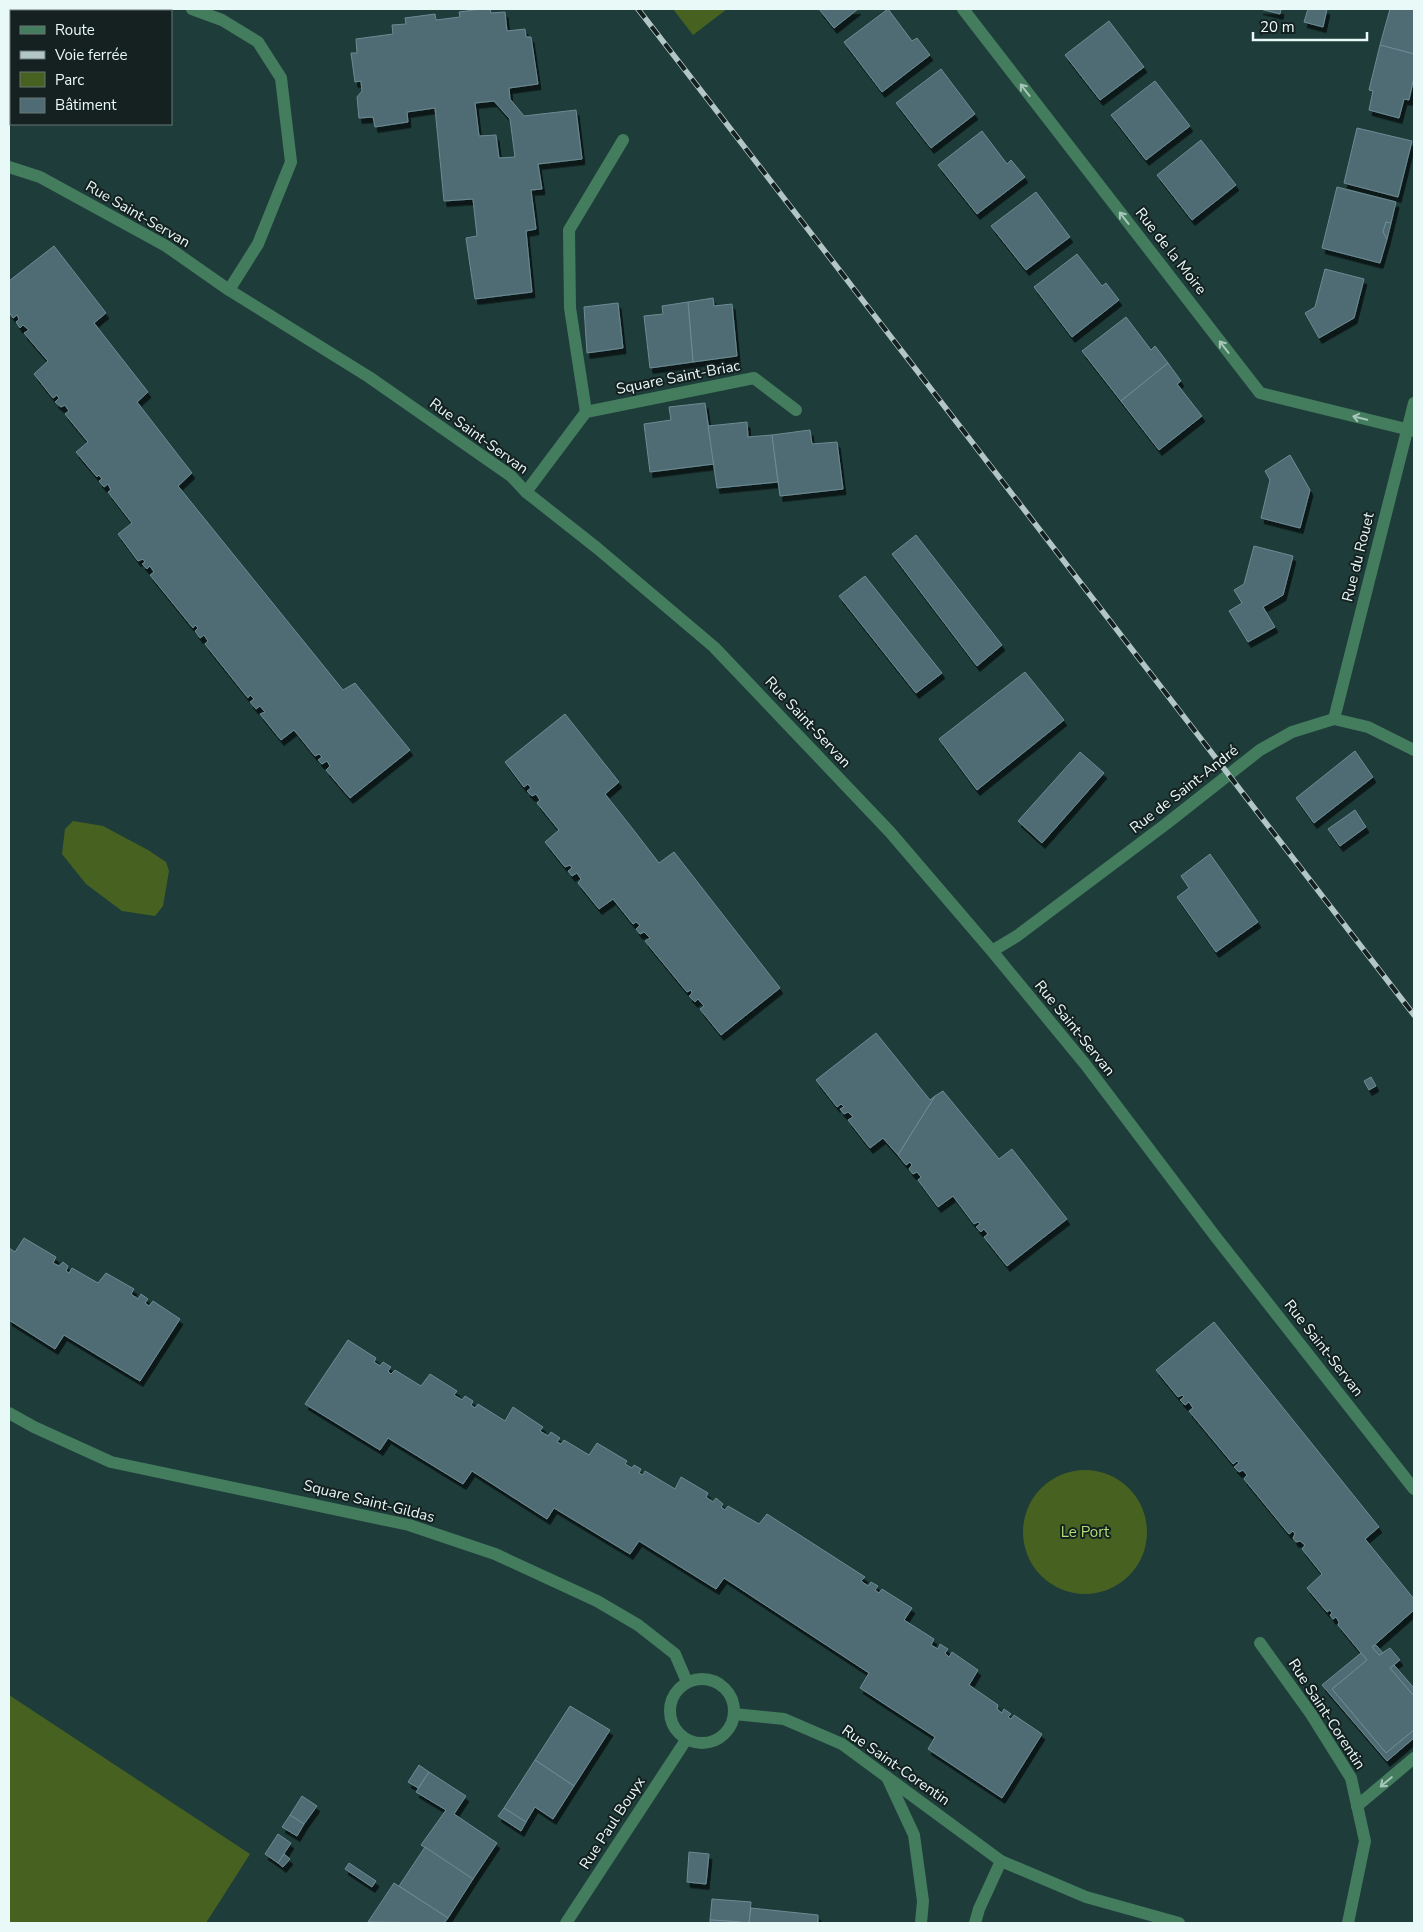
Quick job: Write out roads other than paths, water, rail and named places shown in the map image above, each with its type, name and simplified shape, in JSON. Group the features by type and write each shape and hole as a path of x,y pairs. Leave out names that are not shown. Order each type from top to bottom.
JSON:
{"street":[{"path":"192,9 222,20 258,42 281,78 291,162 258,244 229,290"},
{"name":"Rue de la Moire","path":"963,9 1260,393 1411,430"},
{"path":"526,492 586,412 570,308 569,230 623,140"},
{"name":"Rue Saint-Servan","path":"9,167 40,177 166,246 229,290 369,378 511,476 526,492 597,548 714,647 890,832 992,951 1091,1072 1215,1236 1414,1489"},
{"name":"Square Saint-Briac","path":"586,412 754,378 796,410"},
{"name":"Rue du Rouet","path":"1334,719 1411,430 1414,403"},
{"path":"1334,719 1368,727 1414,750"},
{"name":"Rue de Saint-André","path":"992,951 1017,936 1166,824 1260,750 1292,732 1334,719"},
{"name":"Square Saint-Gildas","path":"9,1413 34,1427 111,1462 409,1525 495,1554 597,1601 638,1625 675,1654 687,1682"},
{"name":"Rue Saint-Corentin","path":"1260,1643 1311,1714 1350,1778 1365,1841 1348,1923"},
{"path":"698,1679 709,1680 719,1684 728,1692 734,1714 726,1733 717,1740 696,1744 686,1740 678,1733 670,1716 670,1706 673,1696 687,1682 698,1679"},
{"name":"Rue Saint-Corentin","path":"734,1714 784,1718 842,1744 1001,1860 1086,1897 1179,1923"},
{"name":"Rue Paul Bouyx","path":"566,1923 686,1740"},
{"path":"1357,1806 1414,1758"},
{"path":"886,1775 914,1835 923,1901 921,1923"},
{"path":"975,1923 979,1909 1001,1860"}],"railway":[{"path":"638,9 1414,1015"}],"park label":[{"name":"Le Port","path":"1085,1532"}]}
